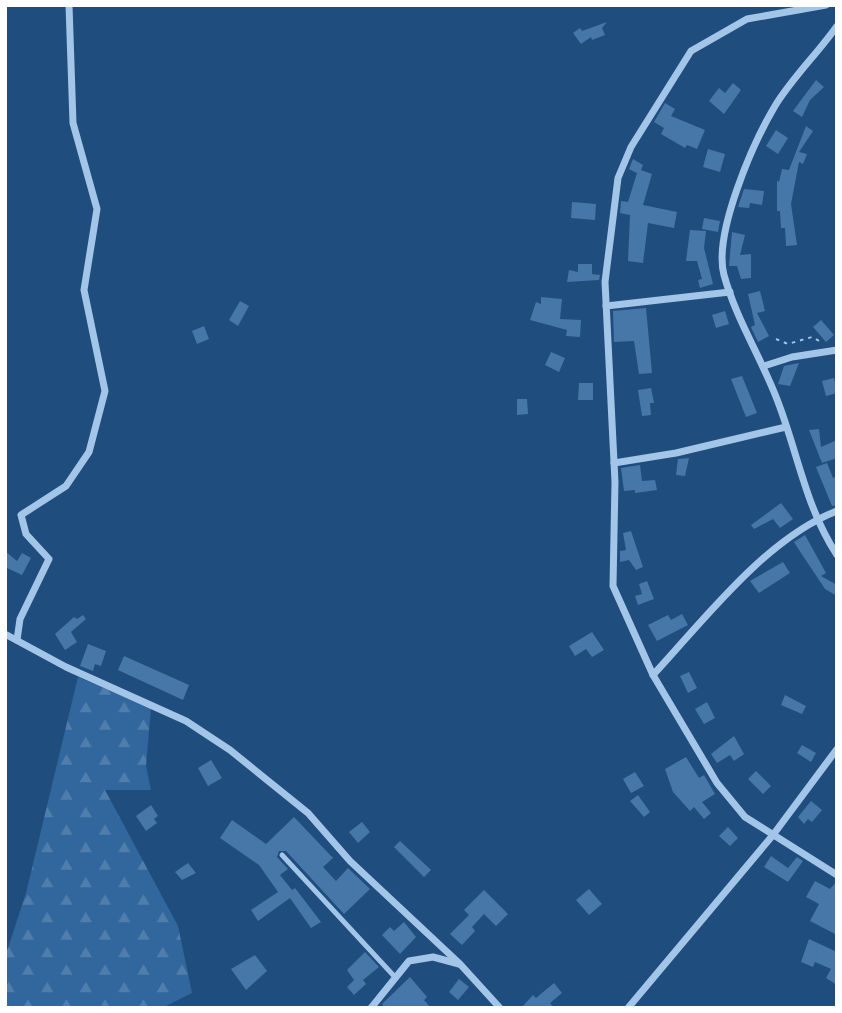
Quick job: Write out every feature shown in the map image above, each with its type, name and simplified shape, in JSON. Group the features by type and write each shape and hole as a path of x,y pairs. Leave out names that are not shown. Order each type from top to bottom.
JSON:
{"street":[{"path":"17,640 20,619 49,559 26,534 21,515 66,486 89,452 105,391 84,290 97,209 73,123 69,5"},
{"path":"826,5 747,19 691,51 631,147 618,178 605,282 614,463 613,586 653,675 717,783 745,817 837,875"},
{"path":"837,26 776,105 737,189 722,242 723,272 730,292 764,366 806,493 837,555"},
{"path":"606,306 730,292"},
{"path":"764,366 827,349 837,349"},
{"path":"614,463 676,453 786,427"},
{"path":"653,675 761,562 817,519 837,511"},
{"path":"5,634 66,667 186,721 230,750 309,813 350,861 460,964 500,1008"},
{"path":"628,1008 772,835 837,749"},
{"path":"371,1008 394,976 409,961 421,957 460,964"}],"lane":[{"path":"282,855 394,976"}],"path":[{"path":"776,339 788,344 813,337 827,349"}],"green space":[{"path":"78,677 151,708 146,766 151,790 105,790 178,926 192,993 162,1008 5,1008 5,957 26,893"}],"building":[{"path":"607,22 602,28 605,35 592,40 591,37 581,44 573,33 580,28 582,31"},
{"path":"816,80 824,87 810,100 802,117 793,111"},
{"path":"733,83 741,90 724,114 709,101 719,88 725,93"},
{"path":"665,103 675,109 671,116 705,130 697,149 687,145 685,148 661,134 664,128 654,122"},
{"path":"806,126 813,131 799,152 807,154 803,164 799,162 791,204 797,245 786,246 785,228 781,228 780,211 777,211 777,181 779,182 782,169 789,170"},
{"path":"776,130 788,138 778,154 766,146"},
{"path":"708,149 725,154 720,172 703,167"},
{"path":"633,159 643,165 641,170 652,174 643,205 677,212 674,228 648,223 643,263 628,261 630,215 620,213 621,201 628,202 637,173 629,169"},
{"path":"744,189 764,191 762,205 750,203 749,208 738,207"},
{"path":"572,202 596,204 595,220 571,218"},
{"path":"704,218 720,221 718,232 702,229"},
{"path":"690,230 706,231 704,248 713,284 700,288 698,280 702,279 697,261 686,261"},
{"path":"732,232 745,235 740,255 751,254 751,278 741,279 737,266 729,266"},
{"path":"578,264 592,264 592,274 600,275 599,280 567,282 569,270 578,272"},
{"path":"760,291 765,311 757,313 769,336 758,342 751,327 755,325 748,294"},
{"path":"541,297 562,299 560,319 581,320 580,337 566,336 567,330 530,320 536,302 541,304"},
{"path":"240,301 249,306 238,326 229,320"},
{"path":"646,308 652,373 639,374 634,341 614,342 613,311"},
{"path":"725,311 729,324 716,328 712,315"},
{"path":"821,320 834,335 826,342 813,327"},
{"path":"204,326 209,339 197,344 192,331"},
{"path":"551,352 565,358 559,372 545,365"},
{"path":"799,363 790,386 778,384 784,366"},
{"path":"742,376 757,413 746,417 731,379"},
{"path":"834,378 837,393 826,396 822,381"},
{"path":"579,383 593,383 593,400 578,400"},
{"path":"651,388 654,403 650,403 651,415 642,416 638,390"},
{"path":"517,399 527,399 528,414 517,415"},
{"path":"819,429 821,447 837,440 837,458 822,463 809,430"},
{"path":"689,458 685,476 676,475 678,459"},
{"path":"827,463 833,478 837,476 837,505 832,506 816,467"},
{"path":"640,465 642,481 655,480 657,490 635,493 635,490 624,491 621,468"},
{"path":"781,503 793,519 780,528 773,519 754,529 751,525"},
{"path":"631,531 643,567 636,570 629,560 620,562 620,551 626,550 623,533"},
{"path":"805,535 826,573 821,576 837,585 837,596 825,589 794,542"},
{"path":"5,551 17,561 22,553 31,558 22,575 5,567"},
{"path":"783,562 790,573 759,593 750,581"},
{"path":"647,581 654,599 638,605 635,596 642,594 639,584"},
{"path":"682,614 688,625 657,641 648,625 668,615 671,620"},
{"path":"83,615 86,619 71,632 77,642 65,650 55,634 74,617 77,619"},
{"path":"592,632 604,650 592,657 586,649 575,656 569,646"},
{"path":"88,644 106,651 101,666 95,664 93,671 80,666"},
{"path":"124,656 189,685 183,700 118,670"},
{"path":"689,672 697,688 688,693 680,676"},
{"path":"785,695 806,706 802,714 781,705"},
{"path":"707,702 715,718 704,724 695,709"},
{"path":"734,736 744,754 734,761 730,755 717,763 711,754"},
{"path":"802,745 816,753 811,762 797,753"},
{"path":"686,757 699,778 704,775 715,794 702,802 711,813 704,819 694,807 690,811 673,792 665,769"},
{"path":"211,760 222,778 208,786 198,768"},
{"path":"756,771 771,786 763,794 748,779"},
{"path":"635,772 644,786 631,793 623,779"},
{"path":"638,795 650,812 644,817 630,801"},
{"path":"811,801 822,810 812,822 808,819 804,824 798,817"},
{"path":"151,805 158,816 154,819 157,823 146,831 136,816"},
{"path":"294,817 333,858 323,867 336,881 348,868 370,889 344,914 286,851 279,851 277,857 288,869 280,875 292,890 295,888 321,922 311,928 290,898 258,921 251,910 278,892 259,865 220,838 232,820 266,844"},
{"path":"362,822 370,832 358,843 349,832"},
{"path":"728,827 738,838 730,846 719,836"},
{"path":"400,841 431,870 424,877 394,847"},
{"path":"771,856 788,868 797,857 803,861 788,882 764,867"},
{"path":"188,863 196,873 182,880 175,872"},
{"path":"815,881 830,889 837,881 837,935 810,921 819,904 806,897"},
{"path":"589,889 602,904 589,915 576,900"},
{"path":"484,890 508,914 496,926 484,914 472,927 475,931 462,945 450,934 469,915 464,910"},
{"path":"404,922 416,937 400,954 382,935 390,927 394,931"},
{"path":"809,939 837,952 837,985 826,978 831,969 815,962 813,967 801,962"},
{"path":"365,952 379,967 363,980 366,984 354,995 347,987 354,980 347,970"},
{"path":"255,955 267,971 246,990 231,969"},
{"path":"410,977 427,997 424,1000 431,1008 385,1008 382,1004"},
{"path":"459,979 469,987 458,1000 449,992"},
{"path":"554,983 562,993 550,1003 554,1008 521,1008 533,995 536,998"}]}
